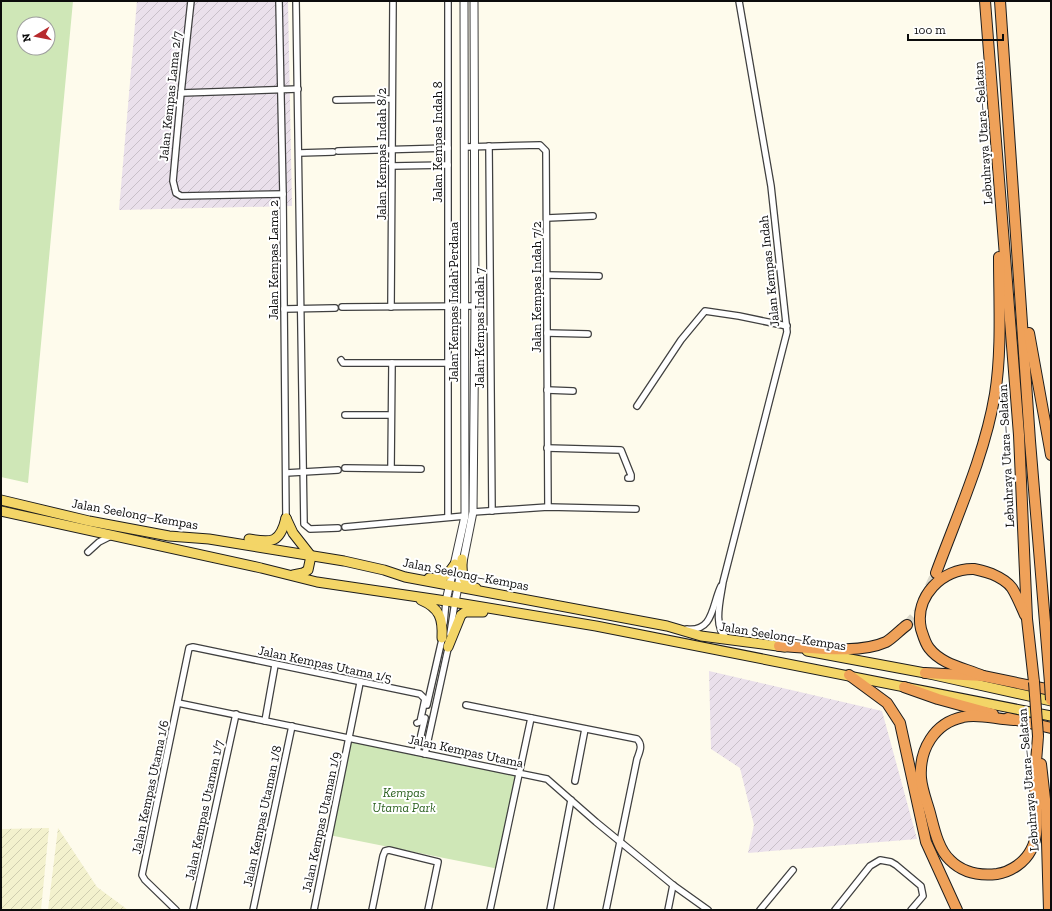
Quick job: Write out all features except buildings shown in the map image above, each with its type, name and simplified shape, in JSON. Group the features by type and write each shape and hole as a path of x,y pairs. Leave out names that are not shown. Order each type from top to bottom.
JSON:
{"highway":[{"name":"Lebuhraya Utara–Selatan","path":"985,1 1019,435 1027,620 1046,808 1049,910"},
{"name":"Lebuhraya Utara–Selatan","path":"1000,1 1030,441 1049,650 1051,701"},
{"path":"936,573 987,429 995,393 1000,324 1000,186"},
{"path":"1021,292 1051,455"},
{"path":"983,676 952,665 937,656 929,648 923,636 920,621 921,605 926,595 939,581 948,575 962,571 981,570 1000,577 1011,587 1027,620"},
{"path":"779,646 847,649 872,647 887,641 907,625"},
{"path":"925,673 983,676 1050,686"},
{"path":"849,675 887,703 900,723 926,842 957,910"},
{"path":"904,686 938,699 1014,720 1051,728"},
{"path":"1014,720 964,717 941,727 932,736 924,749 921,763 921,779 934,830 940,845 949,859 960,868 973,874 988,875 1001,873 1019,864 1032,850 1037,825 1035,789 1038,736"}],"main road":[{"name":"Jalan Seelong–Kempas","path":"1,500 89,521 169,536 209,539 344,561 384,570 405,578 667,626 701,636 738,642 779,646 925,673 1051,701"},
{"name":"Jalan Seelong–Kempas","path":"1,510 317,582 596,626 1051,716"},
{"path":"209,539 272,541 280,535 286,518"},
{"path":"286,518 293,533 311,556 308,570 298,575 290,575"},
{"path":"384,570 438,579 448,575 458,562"},
{"path":"458,562 463,578 468,585 521,599"},
{"path":"407,595 427,602 436,609 440,614 443,623 442,638"},
{"path":"448,647 458,620 465,612 477,611 498,614 551,625 596,626"}],"street":[{"name":"Jalan Kempas Lama 2/7","path":"191,1 173,181 176,193 181,196 283,194"},
{"name":"Jalan Kempas Lama 2","path":"279,1 283,194 286,518"},
{"path":"296,1 304,524 310,530 338,528"},
{"name":"Jalan Kempas Indah 8/2","path":"391,307 393,1"},
{"name":"Jalan Kempas Indah 8","path":"448,1 448,517"},
{"name":"Jalan Kempas Indah Perdana","path":"458,562 466,516 464,1"},
{"name":"Jalan Kempas Indah Perdana","path":"458,562 473,512 475,306 474,1"},
{"name":"Jalan Kempas Indah","path":"723,582 769,408 787,332 770,186 739,1"},
{"path":"181,92 298,89"},
{"path":"336,100 392,99"},
{"name":"Jalan Kempas Indah 7/2","path":"465,147 540,145 546,150 548,507"},
{"name":"Jalan Kempas Indah 7","path":"489,146 492,511"},
{"path":"299,153 448,148"},
{"path":"392,166 448,165"},
{"path":"547,218 593,216"},
{"path":"547,275 599,276"},
{"path":"342,307 475,306"},
{"path":"284,309 335,308"},
{"path":"637,406 682,340 705,311 740,316 786,326"},
{"path":"547,333 588,334"},
{"path":"341,360 344,363 448,363"},
{"path":"391,468 392,363"},
{"path":"547,390 573,390"},
{"path":"345,415 392,415"},
{"path":"547,448 621,450 631,475 631,478 628,478"},
{"path":"345,468 421,469"},
{"path":"286,473 338,470"},
{"path":"473,512 548,507 636,509"},
{"path":"345,527 466,516"},
{"path":"88,552 98,542 111,536"},
{"path":"417,752 458,562"},
{"path":"667,626 692,629 703,627 711,616 716,597 723,582"},
{"path":"723,582 719,615 720,629 726,637 738,642"},
{"path":"425,754 448,647 450,602"},
{"name":"Jalan Kempas Utama 1/5","path":"193,647 423,696 425,699 420,722 417,723"},
{"name":"Jalan Kempas Utama 1/6","path":"176,910 145,880 142,875 187,653 189,648 193,647"},
{"path":"265,721 275,665"},
{"name":"Jalan Kempas Utaman 1/9","path":"314,910 360,683"},
{"name":"Jalan Kempas Utama","path":"178,703 547,779 673,885 708,910"},
{"path":"466,705 637,739 640,742 641,748 606,910"},
{"name":"Jalan Kempas Utaman 1/7","path":"193,910 236,714"},
{"path":"490,910 531,718"},
{"name":"Jalan Kempas Utaman 1/8","path":"253,910 292,726"},
{"path":"575,781 585,729"},
{"path":"550,910 571,800"},
{"path":"372,910 385,851 389,850 438,862 428,910"},
{"path":"835,910 870,866 880,860 891,862 921,886 923,896 911,910"},
{"path":"760,910 793,870"},
{"path":"668,910 673,885"}],"shaded area":[{"path":"137,1 288,1 292,206 119,210"},
{"path":"709,671 882,711 917,839 748,853 754,825 740,768 711,749"},
{"path":"49,828 41,910 1,910 2,829"},
{"path":"58,828 97,887 128,910 48,910"}],"green space":[{"path":"1,1 73,1 28,483 1,477"},
{"name":"Kempas Utama Park","path":"349,738 520,773 499,869 329,835"}],"tunnel":[{"path":"907,625 918,613 936,573"}]}
